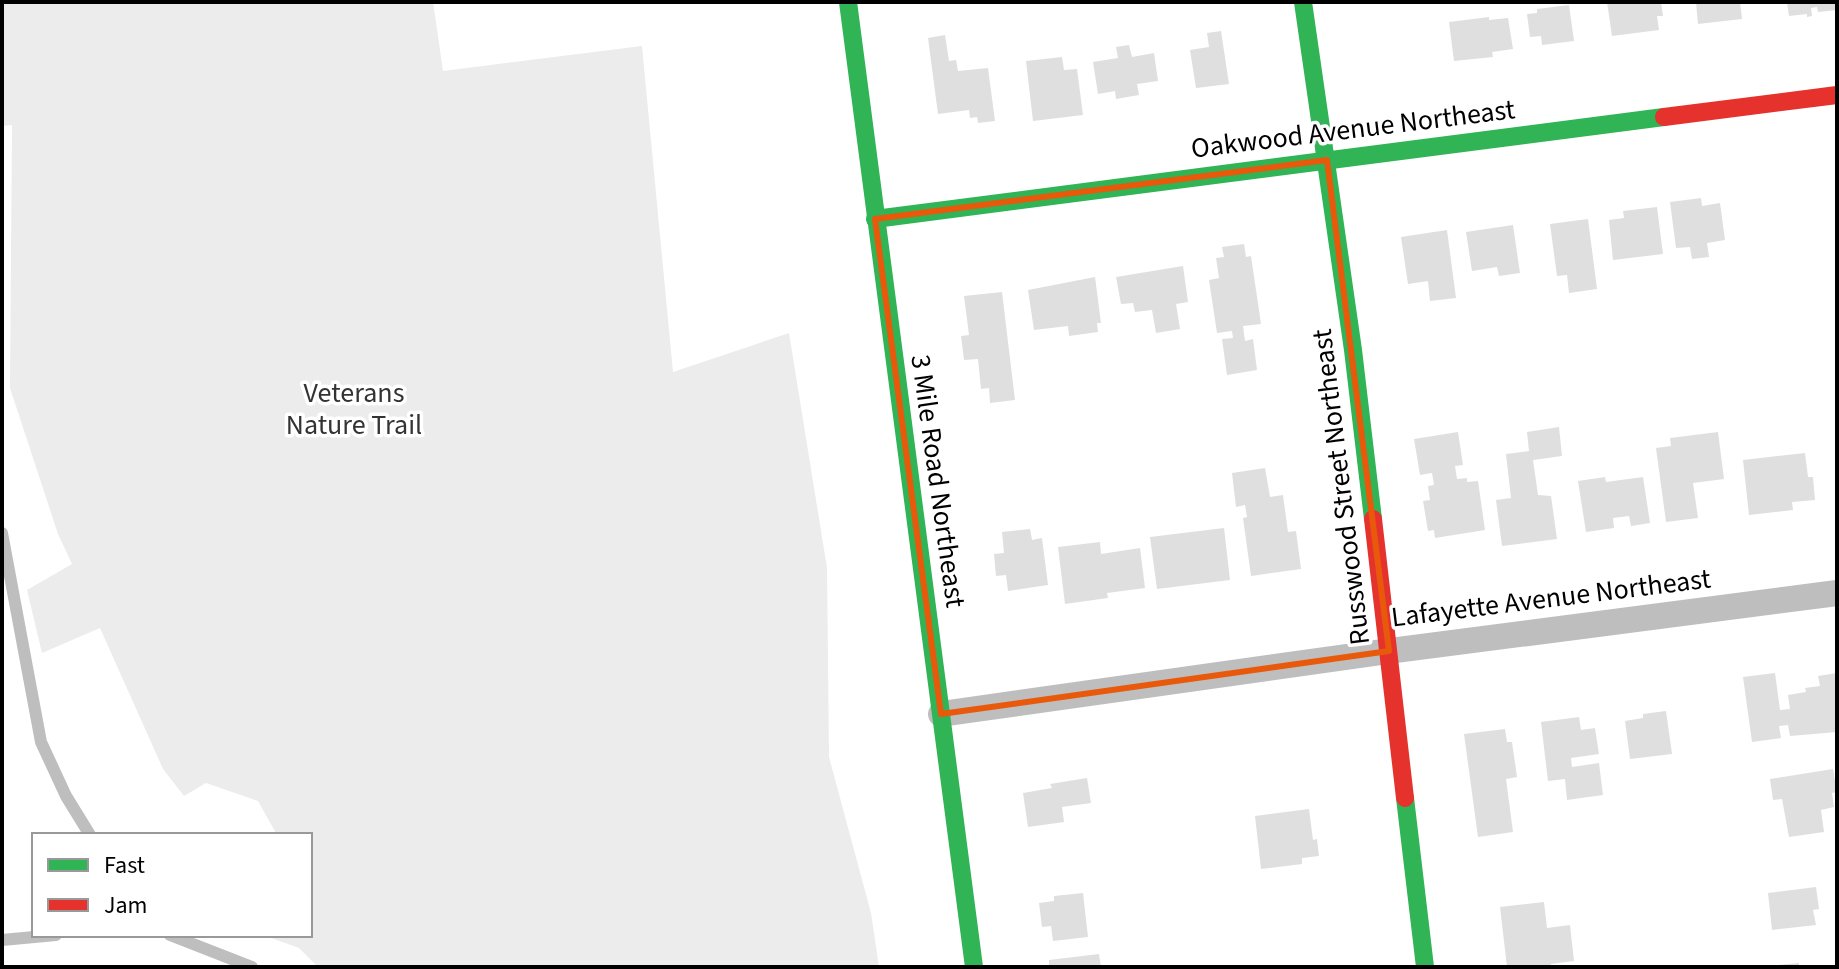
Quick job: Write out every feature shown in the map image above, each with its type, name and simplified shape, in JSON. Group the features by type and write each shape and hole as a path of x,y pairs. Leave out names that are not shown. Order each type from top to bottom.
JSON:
{"street":[{"name":"3 Mile Road Northeast","path":"848,2 974,967"},
{"name":"Russwood Street Northeast","path":"1303,2 1353,350 1425,967"},
{"name":"Oakwood Avenue Northeast","path":"875,219 1837,95"},
{"name":"Lafayette Avenue Northeast","path":"941,714 1389,651 1837,593"}],"lane":[{"path":"2,533 41,742 66,796 89,833"},
{"path":"2,940 34,937"},
{"path":"175,937 252,967"}],"highlighted area":[{"path":"1327,160 1389,651 941,714 875,219"}],"green space":[{"name":"Veterans Nature Trail","path":"2,2 433,2 443,71 642,46 673,372 789,333 827,568 829,757 871,913 879,967 318,967 299,948 269,937 312,937 312,833 276,833 258,801 206,783 184,796 163,769 100,628 42,653 27,590 72,564 58,534 10,388 12,125 2,126"}],"building":[{"path":"1607,2 1661,2 1663,16 1657,16 1659,30 1612,36"},
{"path":"1696,2 1740,2 1742,19 1698,24"},
{"path":"1787,2 1837,2 1837,10 1818,12 1817,7 1811,8 1812,16 1789,16"},
{"path":"1569,5 1574,41 1542,45 1541,36 1530,37 1527,14 1537,13 1537,9"},
{"path":"1489,17 1489,20 1508,18 1513,49 1492,52 1493,57 1454,61 1449,22"},
{"path":"1221,31 1229,84 1196,88 1190,50 1209,47 1207,33"},
{"path":"945,35 949,61 956,60 958,71 988,68 995,121 978,123 977,117 970,118 969,110 938,114 928,38"},
{"path":"1129,45 1132,57 1154,53 1158,81 1137,84 1139,95 1116,99 1115,91 1098,94 1093,62 1118,58 1116,47"},
{"path":"1062,57 1064,70 1077,69 1083,115 1033,121 1026,61"},
{"path":"1701,198 1702,206 1720,203 1725,240 1707,243 1709,257 1692,259 1690,247 1676,248 1670,202"},
{"path":"1657,207 1663,254 1613,260 1609,220 1624,218 1623,211"},
{"path":"1588,219 1597,289 1569,293 1567,275 1557,276 1550,224"},
{"path":"1513,225 1520,273 1499,276 1497,267 1472,271 1466,232"},
{"path":"1447,230 1456,298 1430,301 1428,281 1408,284 1401,237"},
{"path":"1244,244 1246,257 1251,256 1261,324 1243,326 1245,341 1253,339 1257,370 1227,375 1222,339 1233,338 1232,331 1217,333 1209,280 1219,278 1216,258 1224,257 1222,247"},
{"path":"1183,266 1188,302 1176,304 1180,329 1156,333 1152,310 1135,312 1133,303 1121,304 1116,277"},
{"path":"1095,277 1101,323 1097,323 1098,332 1069,336 1068,326 1034,330 1028,290"},
{"path":"1002,292 1015,400 990,403 989,388 981,389 978,359 964,360 961,336 969,335 964,296"},
{"path":"1559,427 1562,456 1533,460 1538,495 1551,496 1557,539 1502,546 1496,500 1511,498 1506,454 1529,451 1527,432"},
{"path":"1458,432 1463,465 1455,466 1457,479 1478,481 1485,530 1435,538 1434,530 1428,531 1423,501 1430,500 1428,486 1434,485 1432,473 1420,475 1414,439"},
{"path":"1718,432 1724,479 1693,483 1698,518 1666,522 1656,448 1671,446 1670,438"},
{"path":"1805,453 1808,477 1813,477 1815,500 1792,502 1793,510 1749,515 1743,460"},
{"path":"1265,468 1270,497 1283,495 1288,532 1296,531 1301,569 1251,576 1243,518 1247,517 1245,505 1236,507 1232,473"},
{"path":"1605,477 1606,482 1643,477 1650,523 1631,526 1629,516 1613,518 1614,528 1586,532 1578,481"},
{"path":"1224,528 1230,580 1157,589 1150,537"},
{"path":"1030,529 1032,540 1042,538 1048,585 1008,591 1006,575 996,576 994,554 1004,553 1002,532"},
{"path":"1100,542 1101,554 1140,548 1145,588 1107,593 1108,598 1065,604 1058,547"},
{"path":"1775,673 1780,710 1790,709 1788,695 1820,686 1818,676 1837,673 1837,732 1790,736 1788,725 1779,726 1781,738 1752,742 1743,677"},
{"path":"1666,711 1672,754 1630,759 1625,721 1643,718 1643,714"},
{"path":"1579,717 1581,730 1595,728 1599,754 1571,758 1572,767 1599,763 1603,795 1567,800 1565,779 1548,781 1541,722"},
{"path":"1505,729 1507,742 1512,742 1517,777 1506,779 1513,832 1478,837 1464,734"},
{"path":"1833,769 1837,792 1832,793 1834,807 1821,810 1824,832 1789,837 1782,799 1773,800 1770,779"},
{"path":"1087,778 1091,803 1062,807 1064,822 1028,827 1023,793 1052,788 1050,784"},
{"path":"1309,809 1313,840 1317,839 1319,856 1302,858 1302,864 1261,869 1255,816"},
{"path":"1816,887 1819,909 1813,910 1816,925 1772,930 1768,893"},
{"path":"1083,893 1088,937 1053,941 1051,926 1042,927 1039,903 1054,901 1054,896"},
{"path":"1544,902 1547,928 1570,925 1574,961 1551,964 1551,967 1507,967 1500,907"},
{"path":"1099,954 1101,967 1049,967 1049,960"},
{"path":"1799,963 1799,967 1778,965"}],"traffic: fast":[{"path":"848,2 974,967"},
{"path":"1303,2 1353,350 1373,519"},
{"path":"875,219 1664,117"},
{"path":"1405,798 1425,967"}],"traffic: jam":[{"path":"1664,117 1837,95"},
{"path":"1373,519 1405,798"}]}
